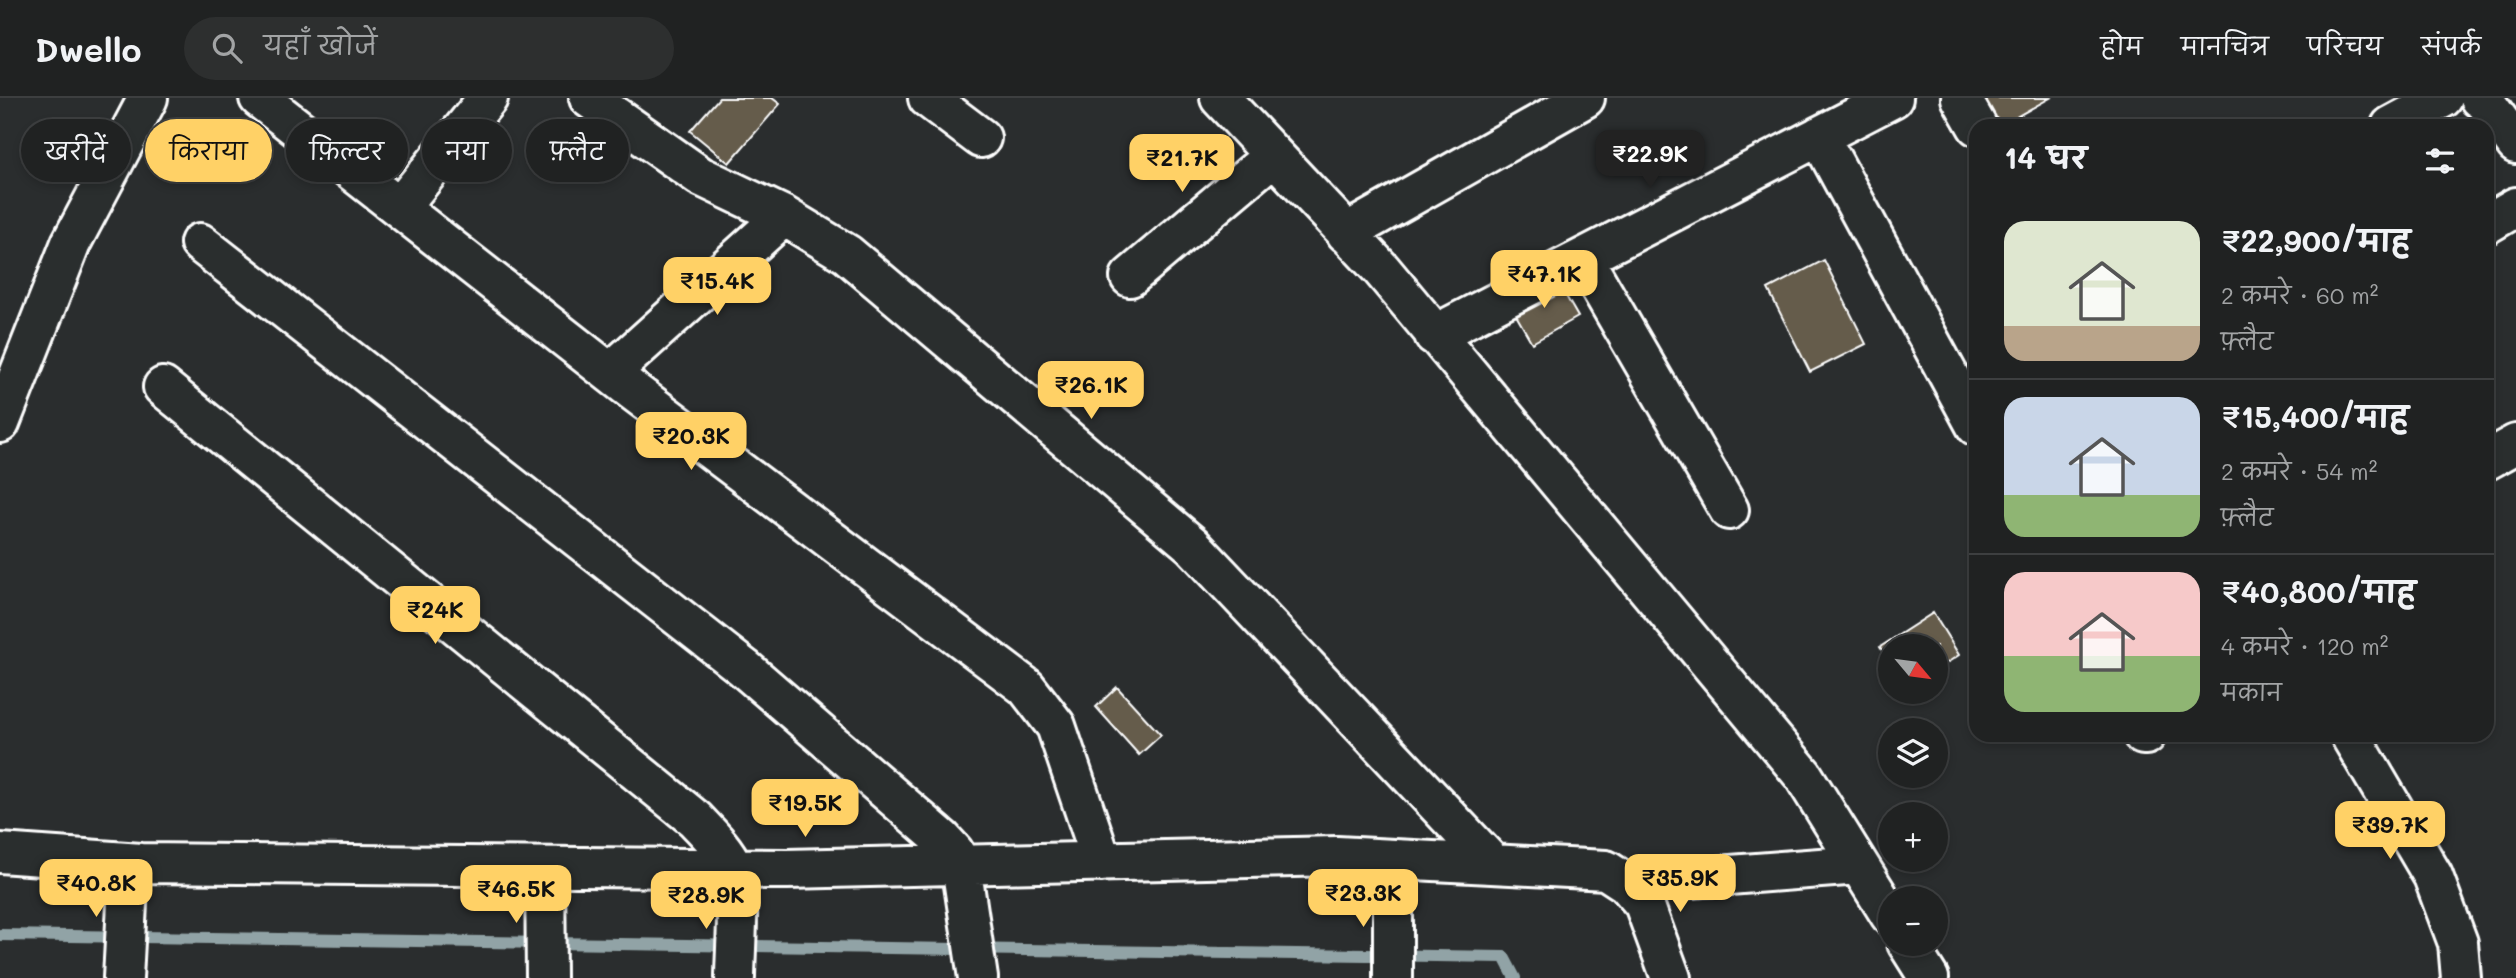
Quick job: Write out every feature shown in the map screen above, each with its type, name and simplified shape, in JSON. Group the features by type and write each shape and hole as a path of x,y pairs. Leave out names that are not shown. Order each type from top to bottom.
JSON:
{"street":[{"path":"0,423 15,344 148,98"},
{"path":"259,98 610,373 1026,687 1056,726 1102,862"},
{"path":"400,207 488,98"},
{"path":"589,98 700,176 784,216 847,254 1192,545 1493,864"},
{"path":"928,98 981,138"},
{"path":"1220,98 1381,270 1802,775 1878,896"},
{"path":"1346,233 1585,98"},
{"path":"1434,335 1893,98"},
{"path":"1961,98 1973,119"},
{"path":"2403,119 2443,98"},
{"path":"2480,98 2516,144"},
{"path":"1819,136 1969,413"},
{"path":"1130,277 1273,156"},
{"path":"2494,220 2516,208"},
{"path":"610,373 784,216"},
{"path":"200,243 744,668 942,839 954,852 964,876 978,976"},
{"path":"1583,258 1729,510"},
{"path":"163,387 695,819 716,841 735,881 735,974"},
{"path":"2494,456 2516,444"},
{"path":"2354,742 2433,876 2458,943 2461,978"},
{"path":"0,853 127,874 735,881 964,876 1102,862 1337,856 1393,871 1493,864 1606,870 1635,893 1666,961"},
{"path":"1635,893 1859,865"},
{"path":"1393,871 1393,977"},
{"path":"123,968 127,874"},
{"path":"545,971 546,877"},
{"path":"1915,956 1929,978"}],"building":[{"path":"719,98 772,98 780,104 729,163 690,131"},
{"path":"1973,98 2050,98 2012,119 1985,119"},
{"path":"1824,260 1866,344 1810,372 1768,289"},
{"path":"1555,277 1578,317 1532,343 1509,303"},
{"path":"1933,613 1946,634 1900,634"},
{"path":"1948,637 1959,655 1948,662"},
{"path":"1117,687 1161,735 1139,755 1096,707"}],"waterway":[{"path":"0,935 1504,957 1515,978"}]}
